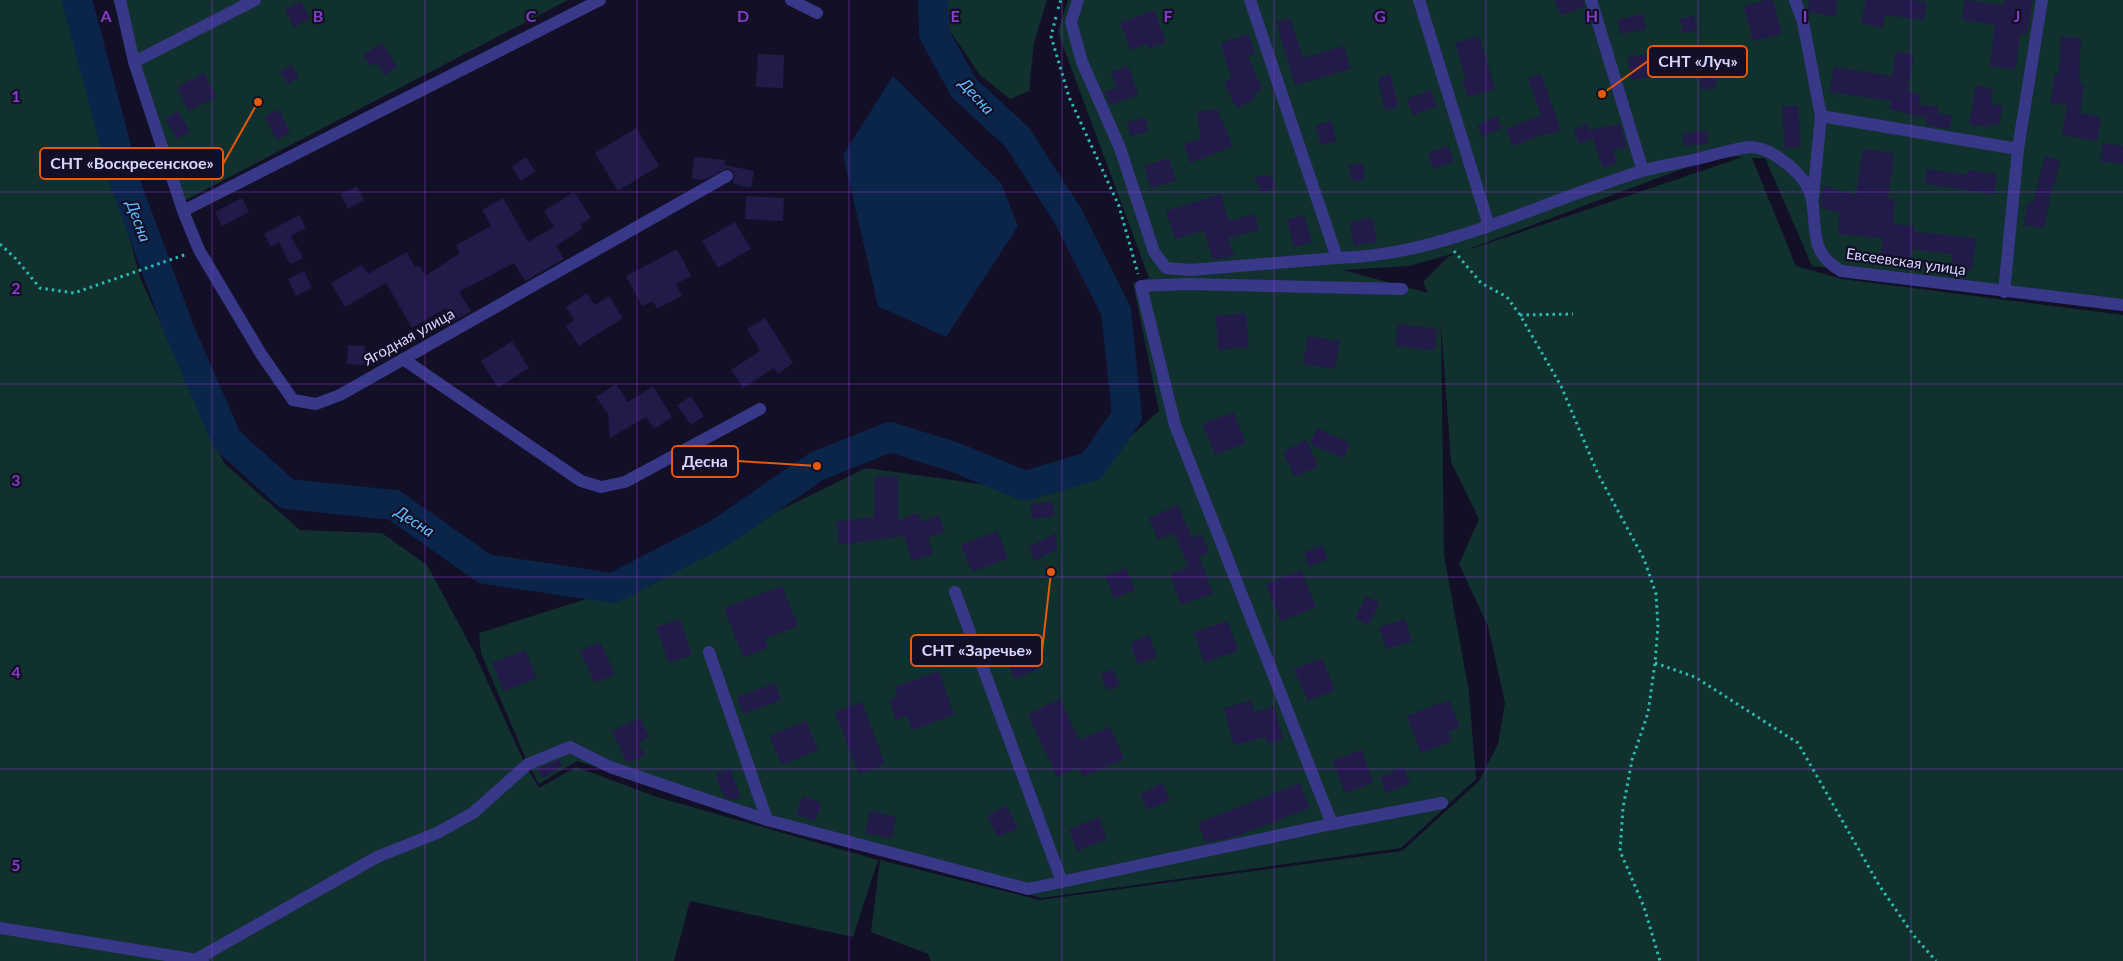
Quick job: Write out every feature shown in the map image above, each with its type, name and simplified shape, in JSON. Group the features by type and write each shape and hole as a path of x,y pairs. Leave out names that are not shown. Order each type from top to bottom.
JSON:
{"street":[{"name":"Ягодная улица","path":"120,0 134,62 183,211 199,250 261,354 293,400 316,404 340,395 727,176"},
{"path":"134,62 256,0"},
{"path":"183,211 600,0"},
{"path":"791,0 817,13"},
{"path":"1078,0 1071,22 1082,62 1120,148 1154,252 1166,268 1190,270 1376,256 1447,240 1643,171 1751,147 1780,157 1802,177 1814,197"},
{"path":"1250,0 1337,258"},
{"path":"1419,0 1489,226"},
{"path":"1591,0 1643,171"},
{"name":"Евсеевская улица","path":"1795,0 1804,22 1821,116 1814,197 1813,224 1815,240 1820,253 1831,265 1842,271 2123,305"},
{"path":"2004,292 2018,149 2042,0"},
{"path":"1821,116 2018,149"},
{"path":"1332,824 1174,425 1141,286 1187,284 1402,289"},
{"path":"403,359 581,481 601,487 625,482 760,409"},
{"path":"955,592 1062,882"},
{"path":"709,652 766,820"},
{"path":"0,928 200,960 378,857 445,829 473,813 528,764 570,748 610,767 766,820 1028,889 1332,824 1442,803"}],"path":[{"path":"1061,0 1051,36 1069,97 1119,206 1141,286"},
{"path":"1447,240 1458,258 1481,282 1507,297 1520,315 1561,386 1598,474 1644,559 1656,594 1658,626 1655,664 1648,713 1632,760 1628,779 1623,808 1620,851 1644,907 1660,961"},
{"path":"0,244 40,288 74,293 199,250"},
{"path":"1520,315 1573,314"},
{"path":"1655,664 1695,677 1798,744 1879,884 1914,936 1936,961"}],"green space":[{"path":"0,0 63,0 141,280 224,463 300,530 382,533 427,565 474,652 525,764 539,788 576,767 657,797 878,860 853,937 690,901 674,961 0,961"},
{"path":"113,0 568,0 176,205"},
{"path":"942,0 1047,0 1034,43 1029,91 1010,99 980,75 948,28"},
{"path":"1068,0 2123,0 2123,302 1812,266 1765,158 1752,158 1796,266 1842,279 2123,315 2123,961 931,961 928,954 871,932 880,860 1040,900 1402,851 1479,781 1498,744 1505,703 1488,626 1459,564 1479,519 1451,462 1441,323 1444,555 1469,692 1476,779 1401,848 1041,898 724,809 577,761 539,784 528,764 481,653 479,633 621,588 866,468 1024,490 1093,470 1159,411 1133,283 1149,278 1058,32","holes":["1717,156 1743,157 1471,249 1471,248","1466,250 1448,257 1423,282 1428,293 1343,270 1409,266"]}],"water":[{"path":"893,76 1001,183 1018,226 946,337 878,306 843,155"}],"building":[{"path":"1555,0 1583,0 1585,7 1561,15"},
{"path":"1773,0 1782,34 1753,41 1744,6"},
{"path":"1809,0 1837,0 1835,16 1808,12"},
{"path":"1866,0 1926,2 1924,20 1885,15 1882,28 1861,23"},
{"path":"1965,0 2003,5 2004,0 2033,0 2027,34 2020,33 2016,69 1990,66 1995,25 1962,19"},
{"path":"301,1 310,19 294,27 285,9"},
{"path":"1154,10 1166,42 1149,49 1147,44 1131,50 1120,23"},
{"path":"1643,14 1646,29 1620,34 1617,20"},
{"path":"1694,16 1697,30 1683,33 1680,19"},
{"path":"1290,18 1303,58 1344,46 1351,69 1295,85 1276,22"},
{"path":"1249,34 1255,54 1248,56 1262,90 1253,94 1255,99 1236,108 1224,82 1231,79 1221,43"},
{"path":"1479,36 1495,89 1468,97 1462,79 1466,78 1455,43"},
{"path":"2061,37 2081,38 2079,77 2081,77 2080,85 2084,85 2080,113 2101,117 2097,141 2062,135 2067,105 2050,103 2055,73 2059,74"},
{"path":"382,43 397,67 384,75 377,63 370,66 363,55"},
{"path":"1896,51 1914,55 1907,91 1921,95 1918,105 1938,107 1938,114 1952,115 1950,129 1926,125 1926,118 1889,109 1892,101 1830,92 1834,67 1892,76"},
{"path":"1655,53 1658,76 1631,80 1628,57"},
{"path":"758,54 784,55 783,88 756,87"},
{"path":"1712,61 1717,87 1702,90 1696,64"},
{"path":"291,65 299,77 288,84 280,72"},
{"path":"1128,66 1138,95 1110,105 1104,92 1117,88 1111,72"},
{"path":"204,73 216,97 189,111 177,87"},
{"path":"1390,73 1398,107 1385,110 1378,79"},
{"path":"1541,74 1561,131 1545,135 1545,133 1513,146 1506,129 1541,115 1528,78"},
{"path":"1976,86 1993,89 1991,104 2003,106 1999,125 1989,124 1989,127 1969,124"},
{"path":"1431,90 1437,106 1413,115 1407,99"},
{"path":"1798,106 1801,147 1785,148 1782,107"},
{"path":"279,109 290,133 276,140 265,116"},
{"path":"1217,109 1233,146 1190,163 1184,144 1201,138 1197,112"},
{"path":"178,111 190,132 177,139 165,119"},
{"path":"1497,116 1502,128 1483,137 1477,125"},
{"path":"1146,118 1148,132 1130,136 1127,122"},
{"path":"1331,121 1337,141 1321,145 1315,125"},
{"path":"1587,124 1592,139 1579,144 1574,129"},
{"path":"1620,124 1627,147 1613,150 1617,163 1603,168 1590,130"},
{"path":"636,128 659,166 618,191 595,153"},
{"path":"1707,130 1708,143 1684,146 1682,134"},
{"path":"2103,143 2123,146 2123,164 2100,161"},
{"path":"1448,146 1454,162 1433,169 1428,153"},
{"path":"1863,149 1894,153 1888,198 1895,199 1893,224 1915,226 1914,232 1976,238 1972,270 1951,267 1953,254 1912,249 1912,258 1881,255 1883,238 1838,234 1840,213 1821,208 1820,201 1824,186 1856,195"},
{"path":"2045,156 2060,160 2054,187 2052,187 2044,228 2024,225 2028,202 2033,203"},
{"path":"526,157 535,171 521,181 512,167"},
{"path":"694,157 725,160 725,165 754,171 751,188 733,184 734,172 728,168 704,180 692,179"},
{"path":"1169,158 1176,181 1151,188 1144,166"},
{"path":"1362,163 1365,179 1352,181 1349,165"},
{"path":"1927,169 1968,175 1968,170 1997,174 1994,194 1925,184"},
{"path":"1270,175 1276,187 1262,193 1254,177"},
{"path":"357,186 364,200 348,209 340,194"},
{"path":"574,192 591,218 581,224 583,228 556,246 564,259 525,281 514,263 459,292 471,311 454,321 446,308 412,328 386,283 345,307 331,283 362,265 368,274 407,252 415,267 419,265 425,276 460,253 456,245 491,226 482,210 503,198 528,242 554,227 544,211"},
{"path":"1221,194 1228,221 1255,214 1259,230 1228,238 1234,256 1213,260 1204,230 1175,239 1166,211"},
{"path":"746,196 784,198 783,221 745,219"},
{"path":"242,198 249,212 222,226 215,212"},
{"path":"299,215 306,228 291,236 303,258 290,264 279,242 271,247 264,234"},
{"path":"1304,215 1312,242 1294,247 1287,220"},
{"path":"1372,218 1377,242 1354,246 1350,222"},
{"path":"735,222 751,249 718,268 702,241"},
{"path":"677,249 691,276 676,284 682,296 657,309 653,301 642,306 626,276"},
{"path":"304,271 312,288 296,296 288,279"},
{"path":"587,293 595,305 609,296 623,318 579,346 566,326 574,320 566,307"},
{"path":"1246,313 1249,347 1218,350 1216,316"},
{"path":"765,318 793,363 778,374 774,368 743,388 731,370 760,351 747,329"},
{"path":"1398,324 1437,329 1435,350 1395,346"},
{"path":"1308,336 1340,341 1335,369 1303,364"},
{"path":"512,341 529,368 498,388 481,361"},
{"path":"348,345 365,346 364,365 347,364"},
{"path":"616,384 628,402 653,386 672,417 654,429 646,417 610,438 608,414 596,397"},
{"path":"691,396 704,416 691,425 677,405"},
{"path":"1233,412 1246,443 1215,455 1203,424"},
{"path":"1317,428 1350,443 1344,458 1310,444"},
{"path":"1306,440 1318,466 1295,477 1283,452"},
{"path":"898,476 898,520 919,513 922,522 938,515 945,531 928,538 933,554 912,561 904,536 839,545 836,522 874,517 874,477"},
{"path":"1053,502 1054,516 1032,519 1031,504"},
{"path":"1178,505 1192,538 1201,534 1209,552 1199,557 1213,593 1181,605 1170,574 1189,567 1174,533 1158,540 1149,518"},
{"path":"997,531 1008,558 972,572 961,545"},
{"path":"1056,533 1057,549 1035,561 1028,547"},
{"path":"1322,545 1328,559 1309,567 1304,553"},
{"path":"1126,568 1135,590 1114,598 1105,576"},
{"path":"1301,570 1316,607 1281,621 1266,584"},
{"path":"782,586 798,626 765,639 768,648 743,657 724,608"},
{"path":"1366,596 1380,603 1368,625 1355,618"},
{"path":"680,619 692,655 669,663 656,627"},
{"path":"1405,619 1412,641 1386,649 1379,627"},
{"path":"1228,621 1238,651 1204,662 1194,632"},
{"path":"1149,635 1157,657 1138,664 1130,643"},
{"path":"1033,641 1043,667 1014,679 1004,653"},
{"path":"600,642 615,674 595,683 580,651"},
{"path":"525,650 537,678 504,691 492,663"},
{"path":"1322,658 1335,690 1308,701 1294,669"},
{"path":"1113,669 1120,685 1108,691 1100,675"},
{"path":"939,671 954,715 912,730 907,716 896,720 889,700 898,697 895,687"},
{"path":"775,683 781,700 743,714 737,697"},
{"path":"1060,699 1079,740 1110,727 1124,759 1083,777 1079,767 1057,777 1028,714"},
{"path":"1449,700 1460,727 1448,732 1452,741 1421,753 1407,716"},
{"path":"1251,701 1254,712 1274,706 1283,739 1267,744 1265,737 1234,745 1224,708"},
{"path":"862,702 885,764 859,774 835,712"},
{"path":"640,718 649,737 638,743 645,755 627,763 612,731"},
{"path":"806,721 818,750 782,765 769,736"},
{"path":"1362,750 1373,783 1345,793 1333,760"},
{"path":"559,760 562,766 543,778 537,769"},
{"path":"1403,767 1410,783 1386,793 1380,777"},
{"path":"730,769 741,797 733,800 724,797 715,774"},
{"path":"1162,783 1170,800 1148,810 1140,794"},
{"path":"1300,783 1309,808 1237,836 1206,843 1198,823"},
{"path":"803,796 822,803 815,821 796,814"},
{"path":"1007,806 1018,828 998,837 987,816"},
{"path":"870,811 896,817 892,838 865,833"},
{"path":"1099,817 1107,839 1077,851 1069,829"}],"waterway":[{"name":"Десна","path":"77,0 126,185 178,327 227,440 287,494 394,505 485,569 613,588 718,534 817,466 890,437 957,458 1025,486 1092,466 1127,416 1116,311 1068,216 1017,137 964,88 934,34 933,0"}],"place":[{"name":"СНТ «Луч»","path":"1602,94"},
{"name":"СНТ «Воскресенское»","path":"258,102"},
{"name":"Десна","path":"817,466"},
{"name":"СНТ «Заречье»","path":"1051,572"}]}
